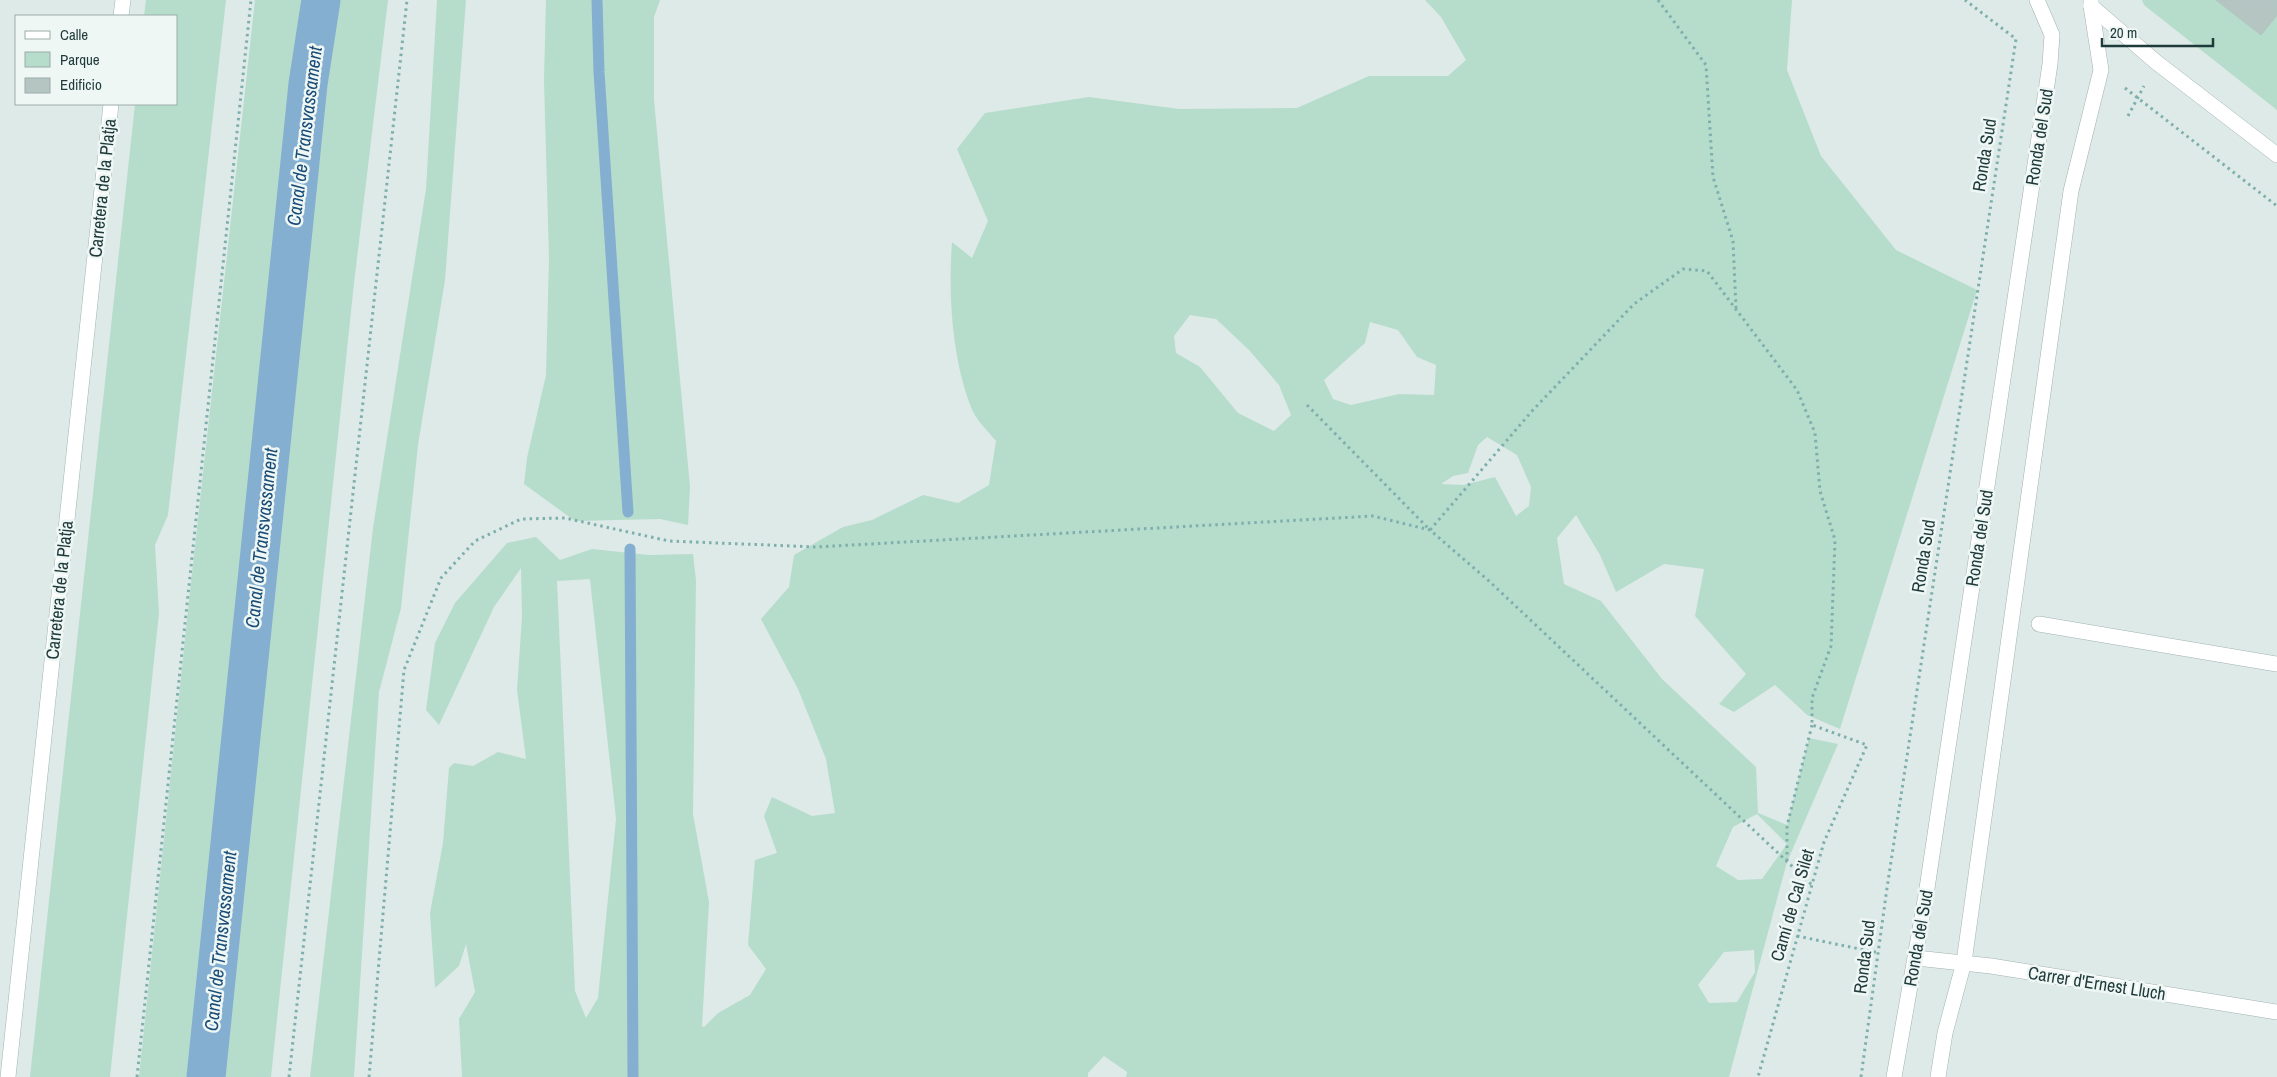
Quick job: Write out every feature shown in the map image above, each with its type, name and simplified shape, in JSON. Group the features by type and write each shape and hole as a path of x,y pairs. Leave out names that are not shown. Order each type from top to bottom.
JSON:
{"street":[{"path":"121,15 123,0"},
{"name":"Ronda del Sud","path":"1894,1077 1916,958 2050,64 2052,35 2037,0"},
{"path":"2091,3 2156,62 2277,156"},
{"path":"1938,1077 1945,1033 1964,962 2071,191 2101,70 2091,3"},
{"name":"Carretera de la Platja","path":"8,1077 111,105"},
{"path":"2039,624 2277,664"},
{"name":"Carrer d'Ernest Lluch","path":"1916,958 1964,962 2277,1012"}],"path":[{"path":"137,1077 251,0"},
{"path":"289,1077 407,0"},
{"path":"1658,0 1706,65 1714,177 1734,241 1736,309"},
{"name":"Ronda Sud","path":"1861,1077 1887,888 2016,39 1965,0"},
{"path":"2122,86 2139,97 2277,206"},
{"path":"2128,116 2144,86"},
{"path":"1430,530 1532,411 1634,304 1683,269 1707,271 1797,390 1815,433 1820,491 1835,540 1831,646 1812,698 1812,725 1787,826 1787,862"},
{"path":"1307,405 1430,530 1496,588 1812,885"},
{"path":"369,1077 404,670 441,578 475,541 521,520 565,518 669,541 816,546 1373,516 1430,530"},
{"name":"Camí de Cal Silet","path":"1758,1077 1824,842 1868,745 1812,725"},
{"path":"1797,936 1879,953"}],"green space":[{"path":"146,0 226,0 168,515 155,545 159,613 110,1077 30,1077 135,105 178,105 178,15 144,15"},
{"path":"255,0 388,0 354,283 271,1077 139,1077 189,601"},
{"path":"437,0 466,0 445,280 418,445 401,608 379,692 354,1077 310,1077 373,528 426,189"},
{"path":"546,0 660,0 654,17 654,100 690,487 688,525 660,519 575,521 524,484 527,458 546,375 549,258 544,80"},
{"path":"1425,0 1792,0 1787,70 1821,156 1896,250 1977,290 1840,729 1807,715 1775,685 1734,712 1719,704 1746,674 1695,616 1704,569 1664,564 1616,592 1600,555 1576,515 1557,538 1564,584 1601,601 1662,679 1756,767 1758,813 1787,825 1809,738 1838,744 1787,862 1729,1077 1126,1077 1127,1072 1104,1056 1088,1073 1088,1077 462,1077 459,1019 475,992 466,944 459,966 435,988 430,913 443,843 449,768 454,763 473,766 498,752 526,759 517,690 522,617 521,568 494,607 439,725 426,710 435,643 455,603 507,543 536,537 560,560 592,549 649,555 693,554 696,580 693,814 709,902 702,1026 704,1027 718,1013 750,995 766,969 748,945 755,860 777,853 764,816 772,797 812,816 835,813 826,759 798,689 761,619 789,587 794,555 843,527 872,520 923,495 958,503 989,485 996,441 975,416 971,407 959,368 951,304 952,242 972,258 988,221 957,149 985,113 1089,97 1179,109 1297,108 1369,76 1448,76 1466,60 1441,17","holes":["1190,315 1216,319 1249,350 1279,385 1291,415 1274,431 1238,413 1200,367 1176,353 1174,336","1370,322 1398,330 1417,357 1436,365 1434,395 1399,394 1351,405 1333,399 1324,380 1365,343","1487,437 1517,455 1531,487 1529,506 1516,516 1495,477 1464,485 1441,484 1453,476 1468,473 1478,445","590,579 616,819 598,998 586,1018 575,991 557,581","1757,814 1787,844 1762,879 1738,880 1716,866 1733,827","1754,950 1755,972 1737,1002 1709,1003 1698,985 1724,952"]},
{"path":"2142,0 2277,0 2277,110 2144,5"}],"building":[{"path":"2216,0 2277,0 2277,15 2261,35"}],"waterway":[{"name":"Canal de Transvassament","path":"206,1077 308,84 321,0"},
{"path":"597,0 599,72 628,512"},
{"path":"630,549 633,1077"}]}
